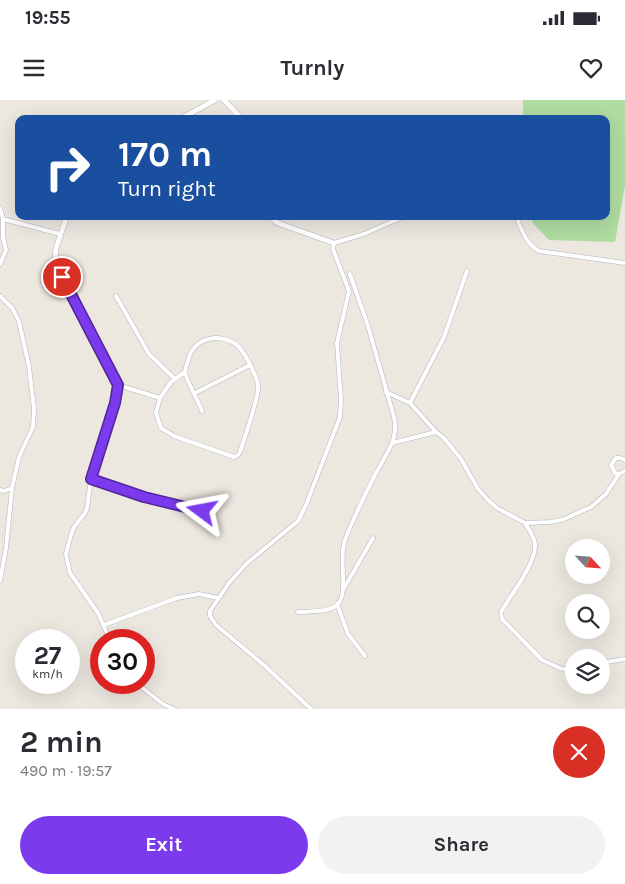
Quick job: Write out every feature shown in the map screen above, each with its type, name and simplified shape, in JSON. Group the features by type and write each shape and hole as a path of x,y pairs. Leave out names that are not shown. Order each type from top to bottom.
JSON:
{"street":[{"path":"187,115 215,100"},
{"path":"224,100 238,115"},
{"path":"0,208 3,218 3,237 6,250 0,264"},
{"path":"3,218 60,234"},
{"path":"65,220 55,254 56,267 118,385 115,403 91,479 87,508 74,527 66,554 70,573 106,629"},
{"path":"275,220 283,225 334,243 364,234 396,220"},
{"path":"518,220 534,249 625,263"},
{"path":"311,709 265,666 213,623 210,611 243,567 298,521 337,425 342,405 337,343 348,291 333,249 334,243"},
{"path":"410,403 444,337 467,271"},
{"path":"343,590 342,546 364,496 392,443 395,422 368,326 350,274"},
{"path":"0,296 12,308 19,321 29,367 34,409 33,427 20,457 12,488 6,548 0,581"},
{"path":"116,296 149,354 174,378"},
{"path":"185,372 174,378 160,398 156,413 159,423 164,431 174,436 227,455 236,456 240,452 258,392 258,385 250,365 240,348 227,340 216,338 203,341 193,348 189,354 185,372 202,411"},
{"path":"195,393 250,365"},
{"path":"118,385 160,398"},
{"path":"386,392 410,403 436,432 453,447 478,489 488,500 497,508 525,523 562,520 591,507 606,494 619,474 625,471"},
{"path":"392,443 436,432"},
{"path":"619,474 612,469 613,461 620,458 625,460"},
{"path":"91,479 144,497 202,511"},
{"path":"0,490 4,491 12,488"},
{"path":"525,523 535,542 534,554 529,566 501,612 502,619 542,660 565,669"},
{"path":"298,612 318,611 337,604 373,538"},
{"path":"104,625 177,598 199,594 218,598"},
{"path":"337,604 348,634 365,656"},
{"path":"610,662 625,659"},
{"path":"150,694 163,704 174,709"}],"green space":[{"path":"523,100 625,100 625,186 615,242 549,240 532,220 610,220 610,115 523,115"}],"route":[{"path":"62,277 118,385 115,403 91,479 144,497 202,511"}]}
